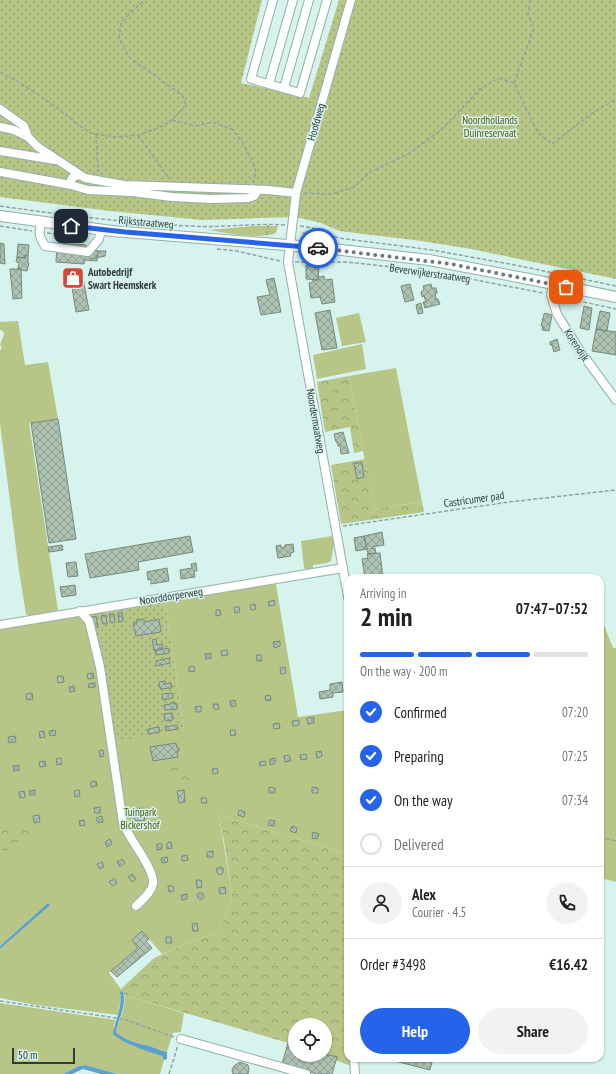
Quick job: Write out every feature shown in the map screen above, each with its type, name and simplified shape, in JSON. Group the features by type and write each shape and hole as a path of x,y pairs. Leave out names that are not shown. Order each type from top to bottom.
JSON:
{"main road":[{"name":"Rijksstraatweg","path":"0,216 101,229 429,260 553,284"},
{"path":"553,284 616,298"}],"street":[{"path":"273,0 251,79 300,93 326,0"},
{"path":"269,84 293,0"},
{"path":"284,88 309,0"},
{"name":"Hoofdweg","path":"290,246 296,193 351,0"},
{"path":"0,109 24,126 28,137"},
{"path":"0,127 14,130 28,137 38,147 80,175 85,178 98,181 124,186 252,189 296,193"},
{"path":"0,151 58,161"},
{"path":"0,172 71,185 88,190 132,192 172,197 211,199 248,198 254,196 256,193 252,189"},
{"path":"71,185 70,180 73,177 80,175"},
{"path":"42,222 38,232 44,246 88,252 99,239 101,229"},
{"name":"Noordermaatweg","path":"290,246 288,262 344,574"},
{"name":"Korendijk","path":"553,284 551,295 557,314 578,348 616,400"},
{"name":"Noorddorperweg","path":"0,625 343,568"},
{"path":"80,611 89,621 100,667 117,791 125,829 148,866 153,880 153,884 148,893 136,906"},
{"path":"180,1039 306,1074"},
{"path":"354,1062 354,1074"}],"path":[{"path":"0,72 46,100 90,133 115,137 138,135 158,128 172,120 186,105 183,96 129,57 119,38 121,24 129,14 145,0"},
{"path":"530,0 528,15 534,28 514,83 538,133 552,144 591,114 616,99"},
{"path":"296,193 332,194 354,187 369,173 410,153 441,130 480,89 499,78 514,83"},
{"path":"172,120 196,126 212,122 232,129 252,160 256,172 252,189"},
{"path":"96,134 98,181"},
{"path":"138,135 175,186"},
{"name":"Rijksstraatweg","path":"0,206 76,216 164,224 214,227 268,224 292,225 313,228 321,231"},
{"path":"263,256 288,262"},
{"name":"Beverwijkerstraatweg","path":"288,262 347,262 429,271 616,309"},
{"path":"532,269 616,286"},
{"name":"Castricumer pad","path":"335,528 493,505 616,490"},
{"path":"125,829 157,825 156,816"},
{"path":"604,838 616,841"},
{"path":"0,1001 114,1018 180,1039 169,1074"}],"green space":[{"name":"Noordhollands Duinreservaat","path":"0,0 262,0 241,83 309,98 339,0 616,0 616,279 471,249 339,231 321,223 295,217 202,220 110,211 0,197"},
{"path":"254,226 278,226 276,233 260,236 208,230"},
{"path":"317,231 336,241 307,239 301,232"},
{"path":"359,313 366,342 342,346 336,318"},
{"path":"18,321 25,365 48,362 58,419 29,423 58,610 31,617 26,614 19,571 0,424 0,351 2,347 0,345 4,334 3,331 0,330 0,322"},
{"path":"362,344 366,369 317,379 313,355"},
{"path":"396,368 422,502 374,509 349,376"},
{"path":"349,376 363,451 354,453 350,427 325,432 317,382"},
{"path":"365,459 374,509 422,502 424,512 341,524 331,465"},
{"path":"332,536 334,544 331,561 313,565 313,569 307,570 304,568 301,541"},
{"name":"Tuinpark Bickershof","path":"276,584 298,717 344,711 344,853 219,815 232,895 229,909 217,934 194,940 162,954 142,931 139,947 109,973 123,992 120,992 121,998 118,1015 36,1005 0,998 0,949 49,905 48,903 0,946 0,628 90,614 112,741 184,730 165,601"},
{"path":"165,601 184,730 112,742 90,614"},
{"path":"604,625 613,648 616,648 616,882 604,879"},
{"path":"188,764 191,784 172,779 170,768"},
{"path":"219,815 344,853 344,1062 351,1062 351,1066 332,1059 332,1018 288,1018 288,1043 124,995 121,989 154,958 194,940 217,934 229,909 232,895"},
{"path":"41,824 4,852 0,847 0,827"},
{"path":"124,995 184,1013 181,1032 173,1033 167,1052 128,1040 116,1032 125,1000"},
{"path":"0,1003 116,1020 114,1025 114,1034 119,1038 125,1042 162,1056 164,1060 160,1074 117,1074 85,1065 79,1066 63,1074 0,1074"}],"water":[{"path":"48,903 50,905 0,949 0,946"},
{"path":"121,991 123,992 124,1002 116,1032 128,1040 167,1052 167,1059 164,1060 162,1056 143,1050 113,1034 120,1008"},
{"path":"85,1065 117,1074 101,1074 83,1069 72,1074 63,1074 79,1066"}],"building":[{"path":"0,243 4,244 5,264 0,263"},
{"path":"57,243 86,245 85,250 98,251 97,261 85,260 84,264 56,262"},
{"path":"18,244 29,245 28,256 25,255 25,258 17,257"},
{"path":"95,251 106,251 105,256 91,259 89,257"},
{"path":"25,255 28,256 29,263 27,271 18,269 19,262 16,262 17,257 25,258"},
{"path":"306,265 319,266 318,280 306,279"},
{"path":"10,269 21,269 22,298 13,299"},
{"path":"82,273 89,310 76,312 70,275"},
{"path":"324,276 325,280 332,279 335,302 322,304 320,297 311,298 309,283 313,282 313,280 318,280 318,277"},
{"path":"274,278 281,312 261,315 257,297 270,295 266,280"},
{"path":"410,284 414,300 405,302 401,286"},
{"path":"431,284 432,288 436,288 436,299 438,299 440,304 425,308 423,302 426,302 424,296 422,297 421,292 424,290 423,286"},
{"path":"421,303 423,313 418,314 416,305"},
{"path":"584,306 592,308 589,330 580,328"},
{"path":"330,310 337,348 322,350 315,313"},
{"path":"600,311 610,313 607,331 596,329"},
{"path":"545,313 552,315 549,331 542,330 543,326 541,326"},
{"path":"596,329 616,332 616,355 592,351"},
{"path":"557,339 560,350 554,352 550,342"},
{"path":"58,419 76,539 49,543 31,423"},
{"path":"343,432 349,453 341,454 340,446 338,446 336,442 334,434"},
{"path":"362,462 364,477 357,479 354,464"},
{"path":"382,532 384,545 372,547 372,549 375,548 376,553 368,554 364,536"},
{"path":"190,536 193,552 138,562 139,570 90,578 85,554"},
{"path":"364,536 367,549 356,551 354,538"},
{"path":"293,544 294,552 290,553 291,556 278,558 276,546 281,545 281,548 285,547 285,545"},
{"path":"62,545 63,550 49,552 48,547"},
{"path":"380,553 383,574 364,574 362,559 368,558 367,554"},
{"path":"76,562 78,576 68,577 66,563"},
{"path":"196,563 197,571 194,571 195,577 181,579 180,570 192,568 191,564"},
{"path":"167,568 169,581 151,584 151,579 148,580 147,572"},
{"path":"75,585 76,595 62,597 60,587"},
{"path":"274,600 275,605 269,606 268,602"},
{"path":"255,604 256,609 251,610 250,605"},
{"path":"234,607 239,607 240,612 235,613"},
{"path":"216,610 220,610 221,615 216,616"},
{"path":"122,612 123,621 119,622 118,613"},
{"path":"109,614 114,614 115,622 111,623"},
{"path":"106,615 107,624 103,624 101,616"},
{"path":"96,616 98,627 94,628 92,617"},
{"path":"144,619 144,622 159,619 161,632 136,636 133,623 137,623 136,620"},
{"path":"156,639 157,645 162,644 163,648 154,650 152,640"},
{"path":"280,641 280,646 274,648 273,642"},
{"path":"168,648 169,653 156,655 155,651"},
{"path":"227,650 228,655 222,656 221,651"},
{"path":"211,653 211,658 206,659 205,654"},
{"path":"256,655 261,655 262,661 257,661"},
{"path":"169,658 170,663 156,666 156,661"},
{"path":"194,666 195,671 189,672 189,667"},
{"path":"285,667 286,673 281,674 280,668"},
{"path":"93,673 94,678 88,679 87,674"},
{"path":"57,676 63,676 64,682 58,683"},
{"path":"165,681 165,684 171,683 172,688 160,689 159,682"},
{"path":"342,682 343,692 333,693 333,697 320,699 319,692 330,690 330,684"},
{"path":"95,683 95,687 89,688 88,684"},
{"path":"74,686 75,691 70,692 69,687"},
{"path":"32,693 33,699 27,700 26,694"},
{"path":"172,693 173,698 163,700 162,694"},
{"path":"270,695 271,700 266,701 265,696"},
{"path":"235,700 236,706 231,707 230,701"},
{"path":"173,702 173,704 176,703 177,709 165,710 164,705 171,704"},
{"path":"213,704 218,704 219,709 214,709"},
{"path":"201,706 201,712 196,712 195,707"},
{"path":"172,713 173,720 165,721 164,714"},
{"path":"314,717 314,723 308,724 307,718"},
{"path":"299,720 299,725 293,726 292,721"},
{"path":"279,723 280,728 274,729 273,724"},
{"path":"177,725 178,729 166,731 165,727"},
{"path":"159,727 160,732 148,734 148,729"},
{"path":"55,730 56,735 50,736 49,731"},
{"path":"230,730 235,730 236,735 231,736"},
{"path":"44,731 45,737 40,738 39,732"},
{"path":"15,736 16,742 9,743 8,737"},
{"path":"176,743 177,748 179,748 179,751 177,751 178,757 153,761 150,747"},
{"path":"103,750 104,756 100,757 99,751"},
{"path":"321,751 322,756 317,758 316,752"},
{"path":"306,754 307,759 301,760 300,755"},
{"path":"289,755 291,761 285,762 284,756"},
{"path":"61,758 62,764 57,765 56,759"},
{"path":"275,758 276,761 274,761 274,764 270,765 270,759"},
{"path":"45,761 46,766 40,767 39,762"},
{"path":"265,761 266,765 260,766 259,762"},
{"path":"19,765 19,770 14,771 13,766"},
{"path":"217,768 218,773 213,774 212,769"},
{"path":"96,781 97,786 91,787 91,782"},
{"path":"269,787 275,788 275,793 269,793"},
{"path":"312,787 318,788 318,793 312,793"},
{"path":"35,790 35,795 30,795 29,791"},
{"path":"79,790 80,796 75,797 74,791"},
{"path":"184,790 185,802 179,803 177,791"},
{"path":"24,791 25,797 20,798 19,792"},
{"path":"201,798 206,798 207,803 202,803"},
{"path":"100,807 100,813 95,813 94,808"},
{"path":"143,808 145,820 135,821 133,809"},
{"path":"239,810 245,812 244,817 238,815"},
{"path":"39,815 40,822 34,823 33,816"},
{"path":"102,816 103,822 98,823 96,818"},
{"path":"84,820 85,825 80,826 79,821"},
{"path":"270,820 275,821 274,826 268,825"},
{"path":"292,826 297,828 296,833 290,831"},
{"path":"313,832 319,834 317,839 312,838"},
{"path":"110,839 112,844 107,847 105,842"},
{"path":"171,842 172,848 167,849 167,843"},
{"path":"157,844 162,844 162,849 157,850"},
{"path":"213,851 213,857 207,857 207,852"},
{"path":"187,855 188,860 182,861 182,856"},
{"path":"167,857 168,862 162,863 161,858"},
{"path":"122,859 125,863 120,867 117,862"},
{"path":"102,862 104,867 100,869 97,864"},
{"path":"220,867 223,868 221,875 217,873 216,869"},
{"path":"132,874 136,879 132,882 128,877"},
{"path":"114,878 117,883 113,886 109,882"},
{"path":"196,880 201,880 202,887 197,888"},
{"path":"168,886 173,886 174,891 169,892"},
{"path":"225,887 226,893 220,894 219,888"},
{"path":"200,892 204,897 201,900 197,895"},
{"path":"187,894 187,899 182,900 181,895"},
{"path":"197,923 198,931 193,931 192,924"},
{"path":"142,931 149,939 146,941 152,948 117,977 111,971 138,948 132,940"},
{"path":"166,937 171,937 172,943 166,943"},
{"path":"288,1043 288,1062 332,1062 332,1056 337,1057 332,1074 317,1074 282,1064"},
{"path":"240,1062 248,1065 248,1074 233,1074 232,1070 234,1066"},
{"path":"399,1062 432,1062 430,1070"}],"way so far":[{"path":"318,248 429,260 566,287"}],"place":[{"name":"Autobedrijf Swart Heemskerk","path":"73,278"}],"route":[{"path":"71,226 318,248"}]}
